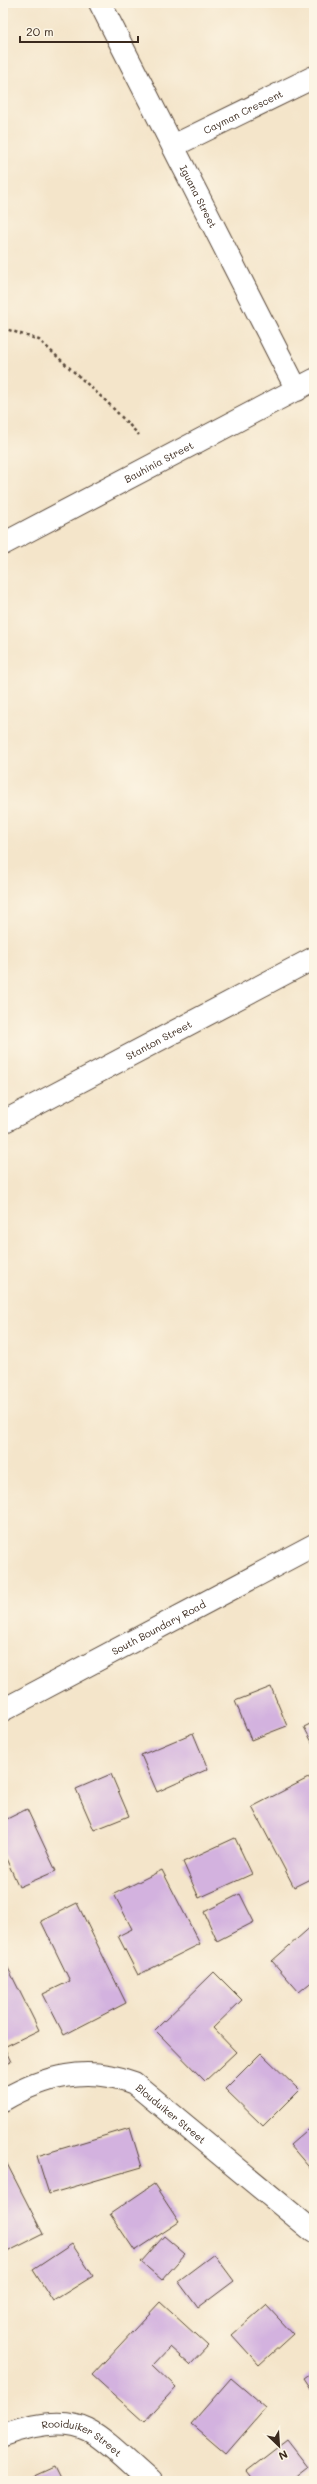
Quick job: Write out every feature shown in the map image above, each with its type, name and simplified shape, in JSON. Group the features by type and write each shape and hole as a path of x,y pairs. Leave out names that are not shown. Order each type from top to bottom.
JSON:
{"street":[{"name":"Iguana Street","path":"100,3 173,146 305,385"},
{"name":"Cayman Crescent","path":"173,146 314,77"},
{"name":"Bauhinia Street","path":"3,544 305,385"},
{"name":"Stanton Street","path":"3,1122 314,958"},
{"name":"South Boundary Road","path":"3,1710 314,1545"},
{"name":"Blouduiker Street","path":"3,2100 54,2078 75,2074 93,2073 114,2075 134,2083 314,2232"},
{"name":"Rooiduiker Street","path":"3,2435 22,2428 48,2424 71,2425 88,2430 150,2481"}],"path":[{"path":"3,328 39,340 107,402 163,460"}],"building":[{"path":"271,1687 287,1726 251,1740 235,1701"},
{"path":"314,1722 314,1746 304,1727"},
{"path":"193,1733 208,1769 157,1792 141,1755"},
{"path":"111,1774 129,1816 94,1830 76,1789"},
{"path":"314,1775 314,1877 294,1887 252,1807"},
{"path":"27,1809 56,1871 19,1887 3,1852 3,1821"},
{"path":"235,1838 252,1874 199,1898 183,1862"},
{"path":"162,1870 200,1944 138,1975 118,1936 132,1929 114,1894"},
{"path":"240,1894 254,1922 217,1941 204,1912"},
{"path":"77,1903 126,2003 64,2035 43,1994 70,1981 41,1921"},
{"path":"314,1924 314,1980 299,1992 272,1961"},
{"path":"3,1958 39,2030 4,2047 11,2062 3,2066"},
{"path":"214,1972 242,2000 213,2028 236,2052 205,2081 155,2030"},
{"path":"261,2053 299,2090 263,2126 225,2089"},
{"path":"314,2124 314,2173 290,2145"},
{"path":"130,2128 142,2167 49,2194 37,2156"},
{"path":"3,2156 43,2234 3,2254"},
{"path":"154,2184 179,2222 135,2251 110,2214"},
{"path":"164,2236 185,2254 162,2280 141,2262"},
{"path":"72,2244 93,2276 53,2301 33,2270"},
{"path":"214,2254 234,2281 198,2308 178,2281"},
{"path":"160,2302 208,2346 190,2365 170,2347 153,2365 176,2387 144,2422 92,2375"},
{"path":"266,2305 293,2334 259,2365 232,2335"},
{"path":"314,2371 314,2393 304,2378"},
{"path":"231,2378 266,2408 226,2454 191,2424"},
{"path":"287,2440 308,2467 290,2481 255,2481 247,2471"},
{"path":"55,2467 62,2481 24,2481"}]}
